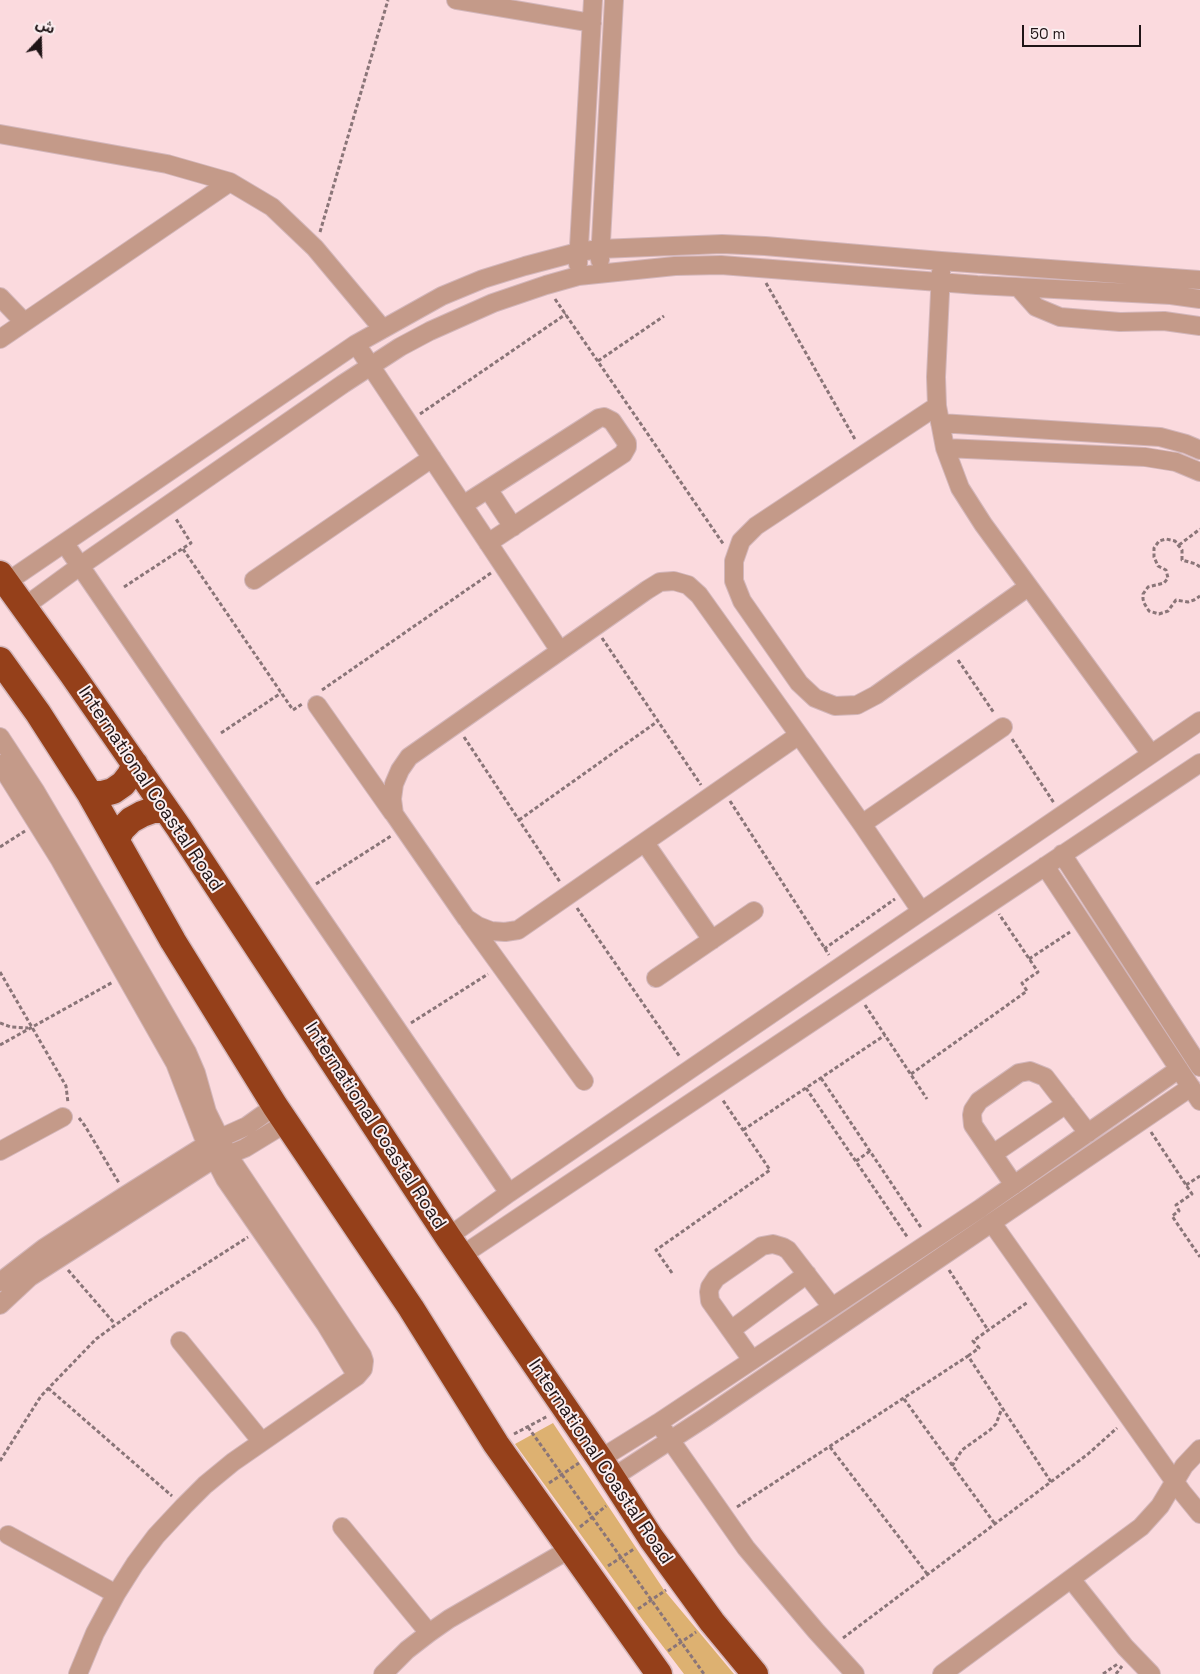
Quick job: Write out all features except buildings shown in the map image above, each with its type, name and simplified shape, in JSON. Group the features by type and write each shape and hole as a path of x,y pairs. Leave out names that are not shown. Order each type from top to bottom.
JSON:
{"highway":[{"name":"International Coastal Road","path":"3,578 135,764 454,1246 680,1581 755,1674"},
{"path":"0,660 38,713 90,794 173,941 281,1115 411,1308 496,1444 655,1669"},
{"path":"90,794 102,794 113,791 123,784 135,764"},
{"path":"116,840 122,829 131,820 154,810 166,810"}],"street":[{"path":"456,0 592,23"},
{"path":"578,276 593,0"},
{"path":"600,274 614,0"},
{"path":"0,134 167,164 230,182 272,207 315,248 382,328"},
{"path":"0,339 230,182"},
{"path":"3,578 65,544 382,328 442,296 483,279 578,252 600,249 722,244 1200,280"},
{"path":"941,261 936,376 938,414 945,448 960,488 982,524 1151,754"},
{"path":"24,608 80,566 343,384 400,347 462,316 493,303 578,276 698,264 1019,288 1171,295 1200,299"},
{"path":"1019,288 1036,307 1060,317 1120,322 1164,321 1200,326"},
{"path":"0,297 24,322"},
{"path":"356,344 560,651"},
{"path":"1028,587 876,696 857,705 835,706 815,698 800,682 742,601 734,582 734,561 741,541 756,526 864,454 938,414 1160,437 1200,450"},
{"path":"463,505 599,418 604,417 612,421 627,443 626,451 488,543"},
{"path":"945,448 1145,457 1176,462 1200,472"},
{"path":"254,580 432,458"},
{"path":"488,489 513,527"},
{"path":"65,544 509,1193"},
{"path":"399,821 392,799 394,784 400,770 409,758 660,582 674,580 688,585 699,595 862,824 921,911"},
{"path":"314,699 466,918 584,1081"},
{"path":"454,1246 509,1193 1200,720"},
{"path":"862,824 1003,727"},
{"path":"466,918 478,926 491,931 505,932 518,930 799,735"},
{"path":"0,738 36,792 187,1052 196,1073 226,1179 326,1325 357,1376"},
{"path":"454,1246 714,1087 1200,762"},
{"path":"0,764 38,822 126,975 175,1063 217,1149 362,1355 364,1365 357,1376 262,1442 205,1485 156,1536 116,1594 95,1634 78,1674"},
{"path":"644,842 712,940"},
{"path":"1062,854 1200,1067"},
{"path":"607,1471 671,1440 1143,1120 1196,1094 1045,866"},
{"path":"656,978 754,911"},
{"path":"607,1471 658,1423 1014,1186 1179,1068"},
{"path":"1014,1186 973,1125 973,1110 979,1101 1019,1073 1030,1071 1044,1077 1088,1133"},
{"path":"993,1154 1066,1104"},
{"path":"0,1150 70,1114"},
{"path":"0,1304 30,1277 59,1259 217,1149 239,1131 281,1115"},
{"path":"0,1282 44,1248 126,1195 217,1149"},
{"path":"992,1223 1129,1418 1200,1514"},
{"path":"752,1360 709,1297 710,1287 716,1278 762,1246 773,1244 788,1250 832,1307"},
{"path":"731,1330 807,1274"},
{"path":"180,1341 262,1442"},
{"path":"658,1423 752,1555 855,1674"},
{"path":"942,1674 1141,1527 1160,1506 1184,1466 1200,1448"},
{"path":"342,1527 429,1633"},
{"path":"8,1536 116,1594"},
{"path":"383,1674 407,1650 429,1633 567,1544"},
{"path":"1071,1579 1125,1646 1151,1674"}],"path":[{"path":"315,248 388,0"},
{"path":"756,267 864,454"},
{"path":"546,285 720,542 737,553"},
{"path":"408,422 566,314"},
{"path":"598,361 664,316"},
{"path":"124,587 191,543 167,506"},
{"path":"1179,544 1200,529"},
{"path":"1200,567 1182,560 1182,550 1175,541 1166,539 1159,541 1156,544 1154,553 1155,562 1166,570 1168,578 1164,583 1148,587 1143,594 1144,603 1149,611 1154,613 1168,611 1176,600 1188,602 1200,596"},
{"path":"183,549 293,710 314,699 503,565"},
{"path":"594,627 658,721 716,793 837,969"},
{"path":"222,733 280,693"},
{"path":"519,820 658,721"},
{"path":"303,892 399,821"},
{"path":"0,847 38,822"},
{"path":"824,949 907,890"},
{"path":"911,1074 1027,991 1022,983 1038,972 990,902"},
{"path":"1030,959 1083,923"},
{"path":"398,1032 501,966"},
{"path":"0,972 66,1086 70,1114 85,1126 126,1195"},
{"path":"0,1045 126,975"},
{"path":"856,992 927,1099"},
{"path":"0,1023 11,1027 31,1028"},
{"path":"743,1130 885,1035"},
{"path":"821,1078 870,1151 924,1247"},
{"path":"672,1272 656,1250 770,1170 714,1087"},
{"path":"806,1088 856,1161 924,1247"},
{"path":"1143,1120 1192,1194 1176,1205 1179,1211 1172,1216 1200,1257"},
{"path":"856,1161 870,1151"},
{"path":"1186,1185 1200,1176"},
{"path":"0,1461 32,1409 48,1388 96,1339 188,1275 260,1229"},
{"path":"941,1258 988,1330"},
{"path":"59,1259 115,1324"},
{"path":"724,1516 968,1356 979,1348 973,1341 1041,1294"},
{"path":"968,1356 1051,1482"},
{"path":"48,1388 184,1506"},
{"path":"904,1399 995,1524"},
{"path":"496,1444 564,1408"},
{"path":"952,1466 962,1450 996,1424 1002,1408"},
{"path":"830,1647 1088,1454 1129,1418"},
{"path":"528,1427 704,1674"},
{"path":"830,1447 928,1575"},
{"path":"532,1495 562,1474 607,1471 592,1517 567,1544"},
{"path":"590,1577 651,1538"},
{"path":"621,1621 680,1581"},
{"path":"655,1669 681,1642 712,1622"}],"shaded area":[{"path":"553,1423 664,1590 734,1674 684,1674 515,1444"}]}
